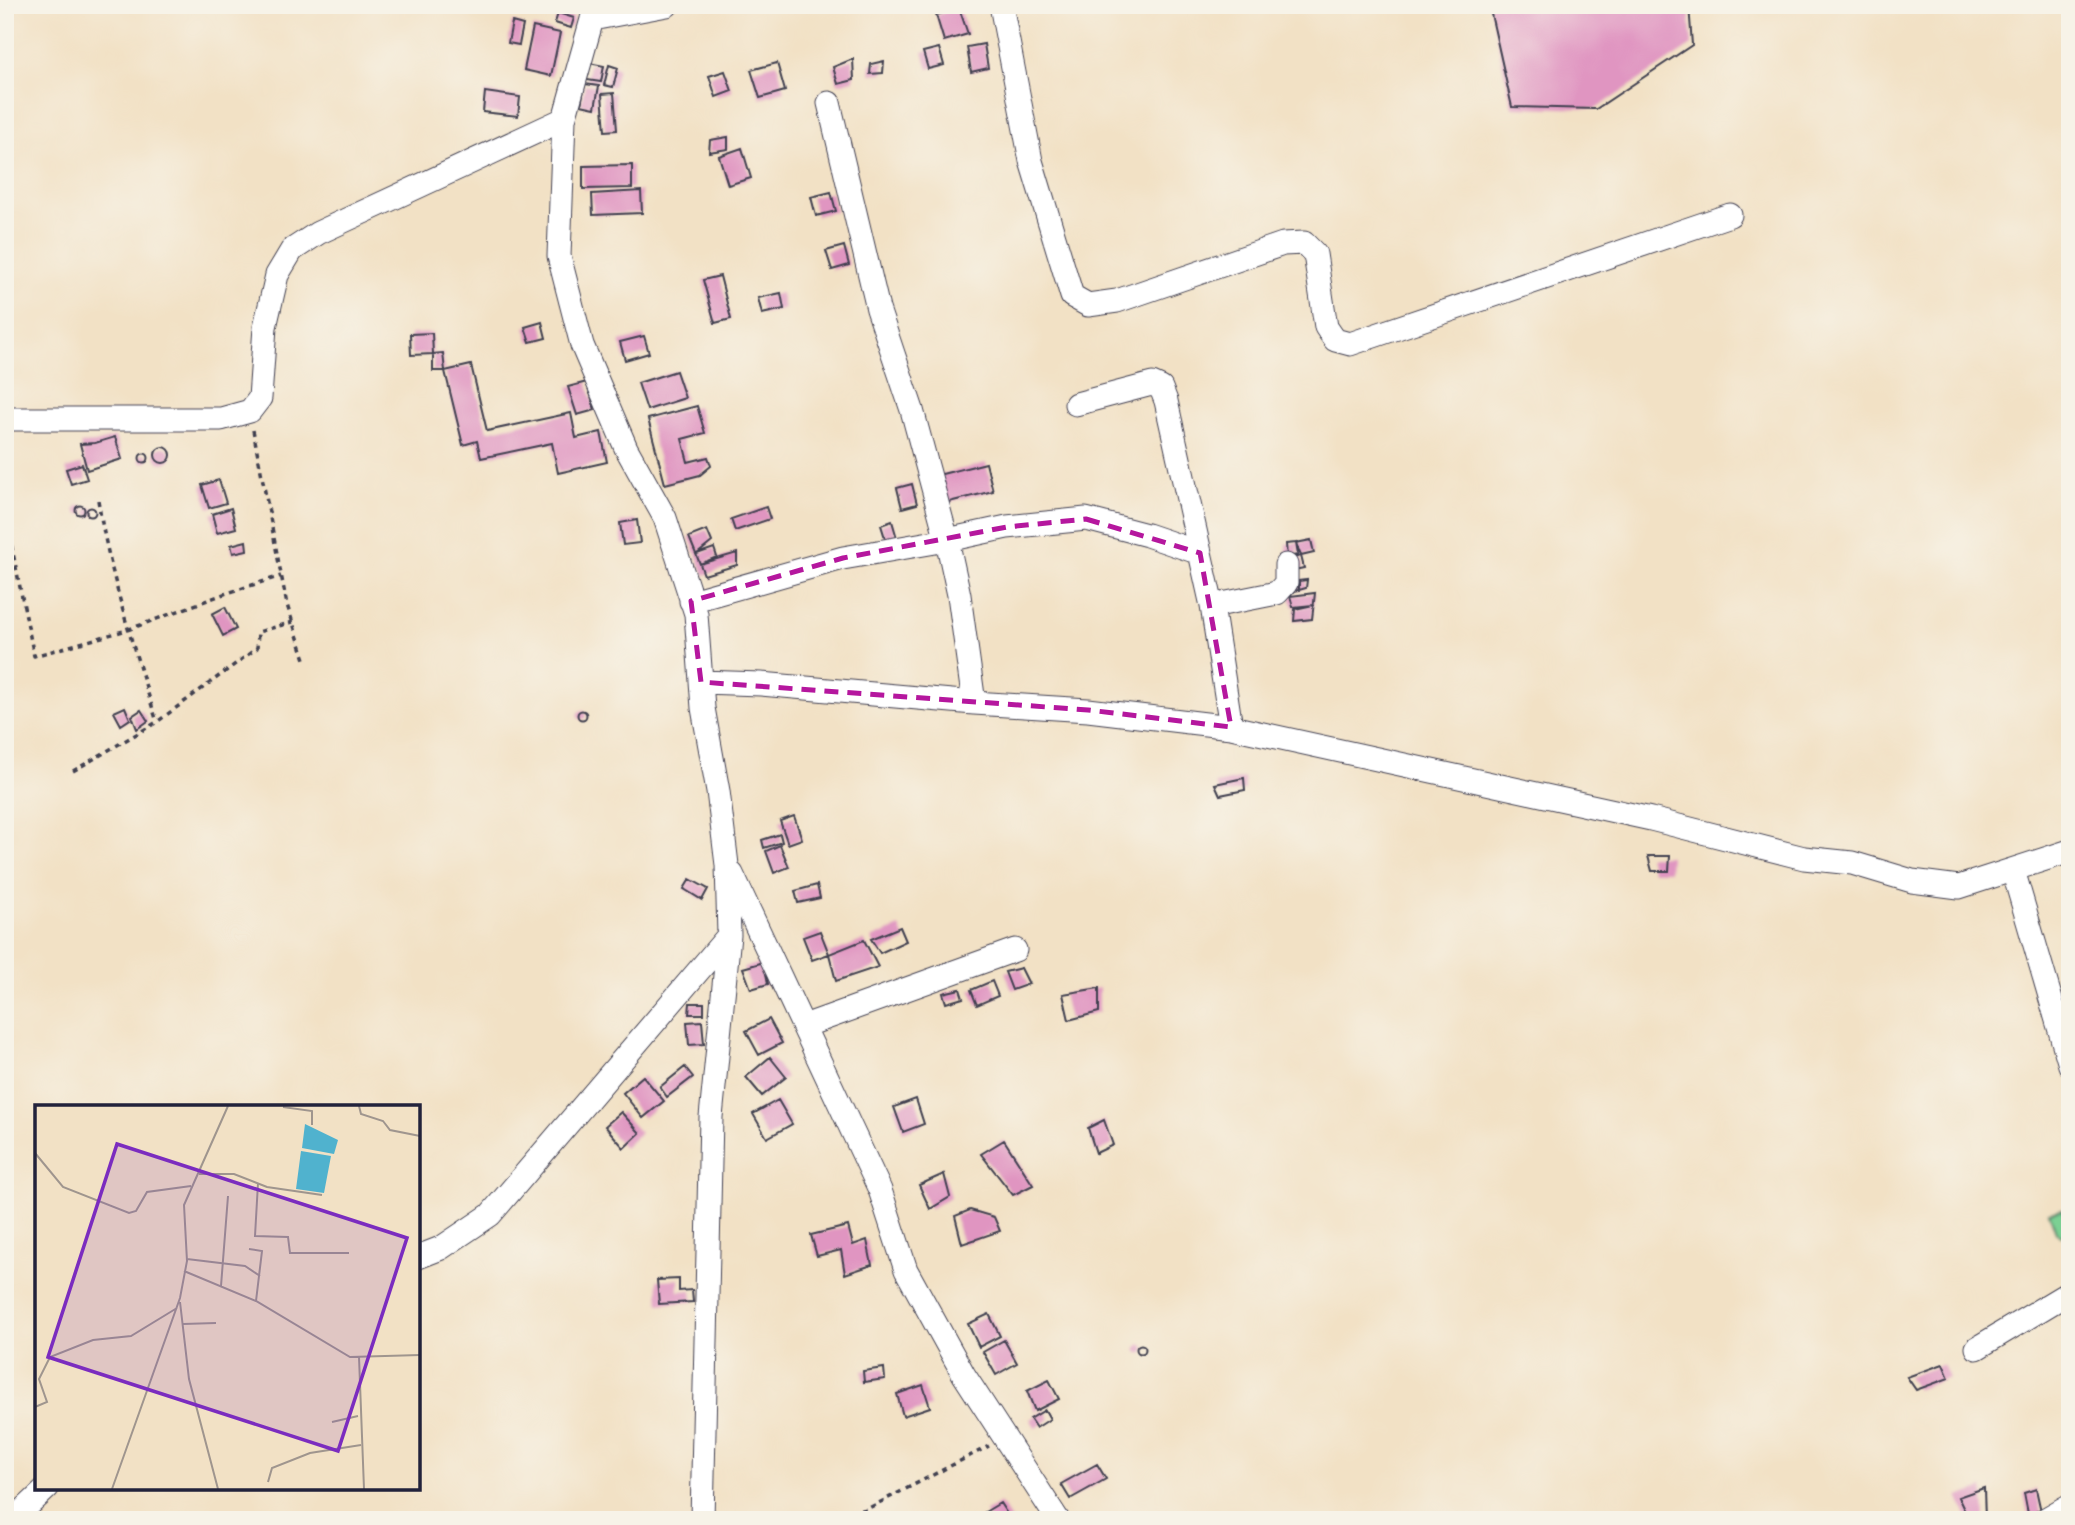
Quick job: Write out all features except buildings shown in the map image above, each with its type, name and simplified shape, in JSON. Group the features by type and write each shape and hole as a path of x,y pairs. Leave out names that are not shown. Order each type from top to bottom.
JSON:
{"street":[{"path":"667,5 594,12 565,119 559,256 582,345 626,448 664,518 696,614 703,708 718,791 727,865 729,935 712,1116 702,1520"},
{"path":"1001,5 1031,161 1072,296 1088,305 1117,301 1283,244 1304,243 1315,254 1325,327 1335,340 1350,344 1730,215"},
{"path":"829,103 878,309 912,410 947,540 959,595 974,703"},
{"path":"5,419 221,419 250,411 260,398 265,327 277,275 292,250 318,233 565,119"},
{"path":"1076,404 1152,384 1161,388 1212,606 1231,727"},
{"path":"691,601 843,558 1007,527 1086,519 1147,535 1200,553"},
{"path":"1212,606 1277,593 1286,583 1286,565"},
{"path":"701,682 761,684 1088,710 1231,727 1651,819 1804,858 1852,863 1912,881 1959,887 2070,852"},
{"path":"727,865 880,1190 906,1270 964,1375 1058,1520"},
{"path":"2013,870 2070,1065"},
{"path":"420,1256 441,1248 490,1215 729,935"},
{"path":"804,1026 1015,950"},
{"path":"1977,1348 2070,1292"},
{"path":"13,1520 45,1490"},
{"path":"2043,1520 2070,1505"}],"path":[{"path":"250,411 281,576 305,659"},
{"path":"5,496 10,543 34,656 127,630 246,586 281,576"},
{"path":"98,500 127,630 157,722"},
{"path":"73,771 157,722 257,648 258,632 293,622"},
{"path":"822,1520 867,1508 1005,1438"}],"highlighted area":[{"path":"1086,519 1200,553 1231,727 1088,710 701,682 691,601 843,558 1007,527"}],"green space":[{"path":"2063,1209 2070,1240 2056,1232 2049,1212"}]}
